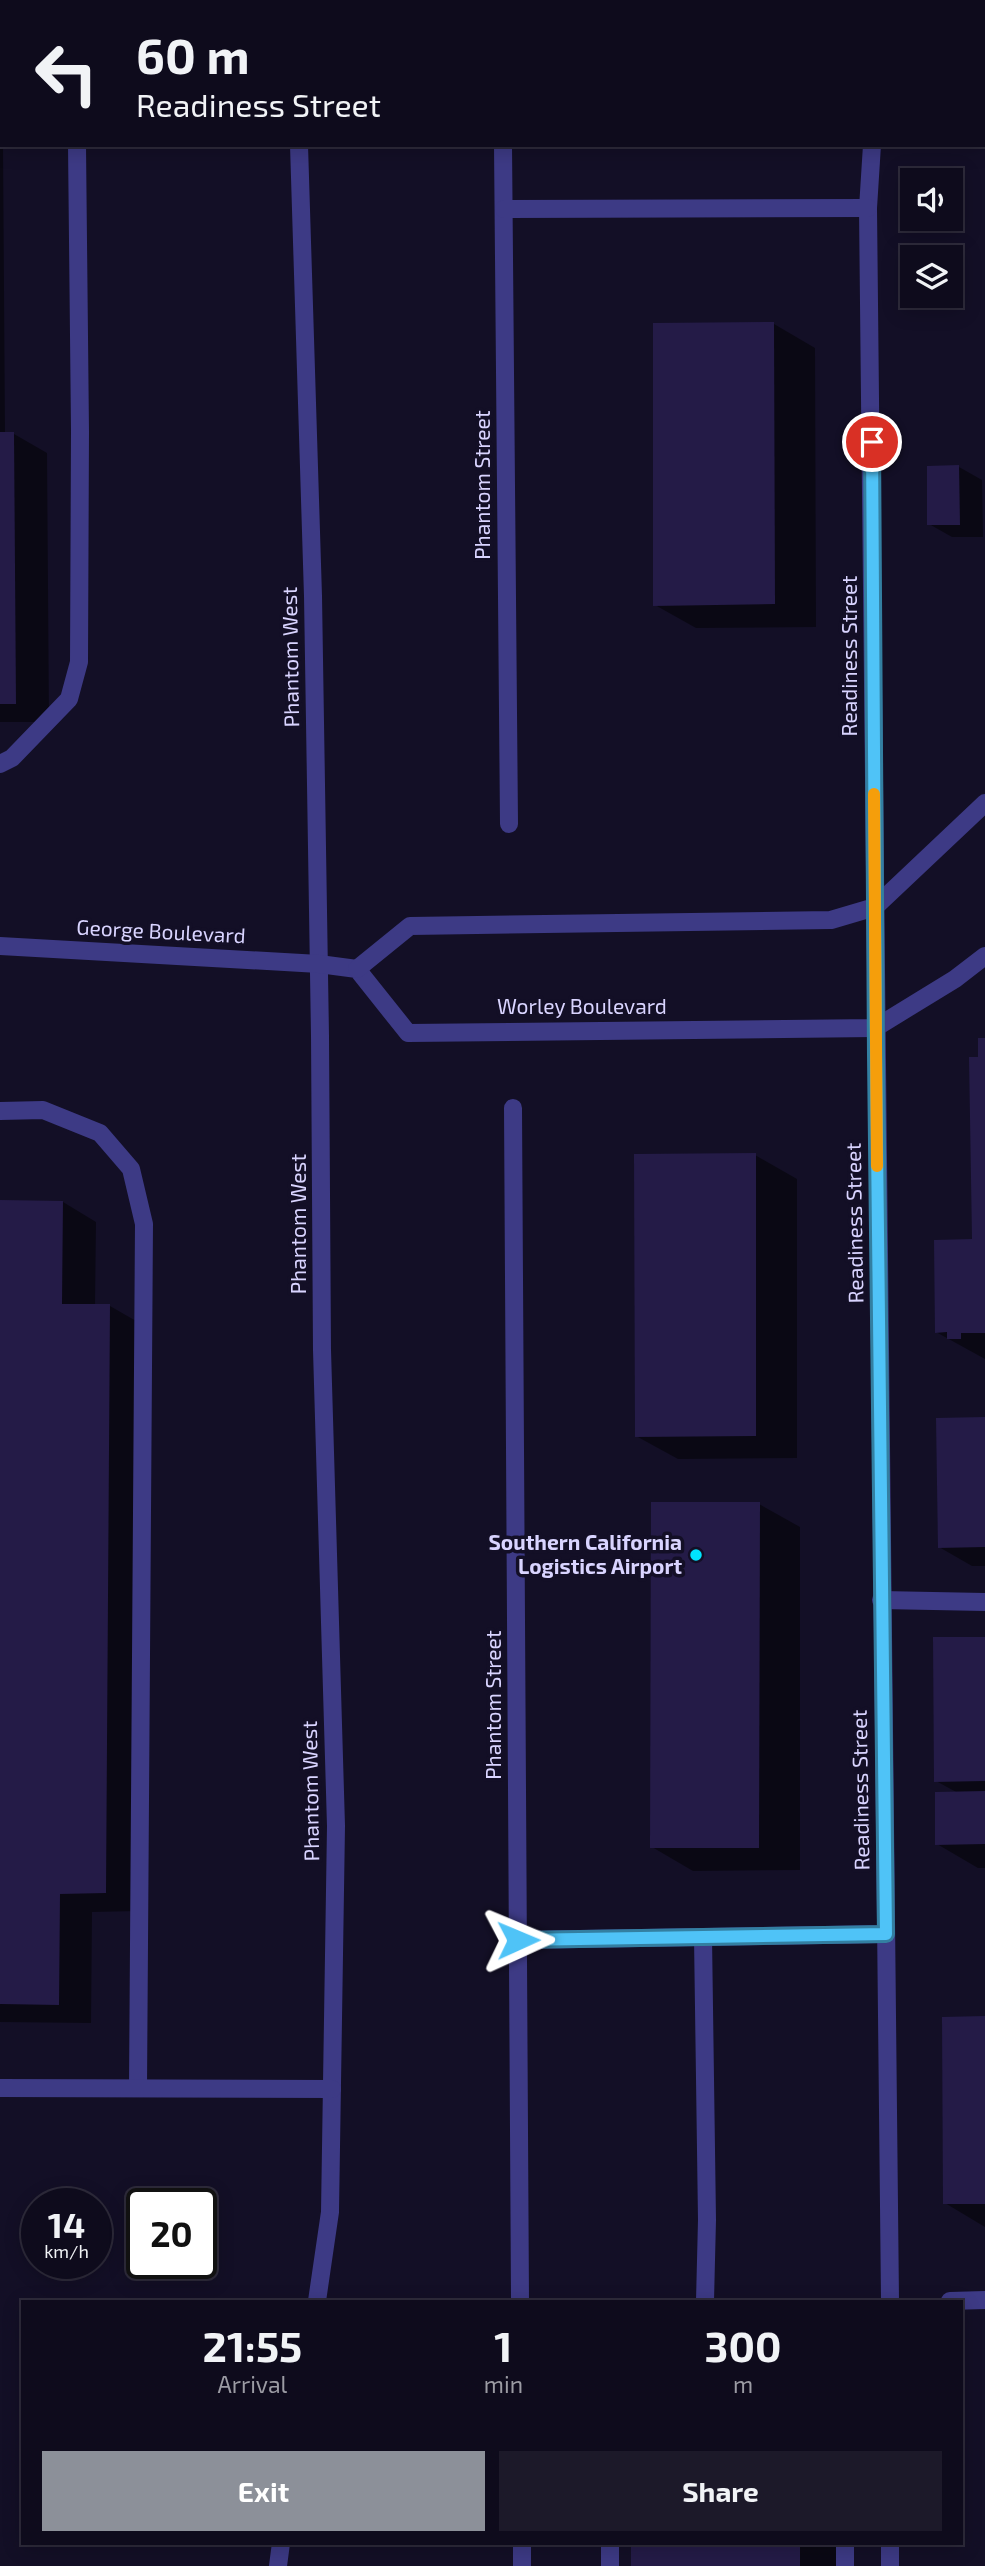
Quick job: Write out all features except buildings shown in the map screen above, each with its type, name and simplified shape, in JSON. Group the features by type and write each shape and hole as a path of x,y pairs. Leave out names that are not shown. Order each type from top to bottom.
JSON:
{"street":[{"path":"0,764 12,758 68,699 79,662 77,147"},
{"name":"Phantom West","path":"299,147 313,596 322,1350 336,1826 330,2212 317,2300"},
{"name":"Phantom Street","path":"503,147 509,824"},
{"name":"Readiness Street","path":"872,147 868,208 890,2300"},
{"path":"504,209 868,208"},
{"path":"319,964 357,969 410,926 831,920 875,907 985,803"},
{"name":"George Boulevard","path":"0,946 319,964"},
{"path":"875,1028 955,979 985,956"},
{"name":"Worley Boulevard","path":"357,969 408,1033 875,1028"},
{"name":"Phantom Street","path":"513,1108 520,2300"},
{"path":"0,1111 43,1110 100,1133 131,1169 144,1224 138,2088"},
{"path":"881,1600 985,1602"},
{"path":"518,1940 886,1934"},
{"path":"703,1937 705,2300"},
{"path":"0,2088 332,2089"},
{"path":"963,2301 985,2300"},
{"path":"278,2566 281,2545"},
{"path":"522,2545 522,2566"},
{"path":"610,2545 610,2566"},
{"path":"845,2545 845,2566"},
{"path":"890,2545 890,2566"}],"slow traffic":[{"path":"874,794 877,1166"}],"place":[{"name":"Southern California Logistics Airport","path":"696,1555"}],"route":[{"path":"518,1940 886,1934 872,442"}]}
